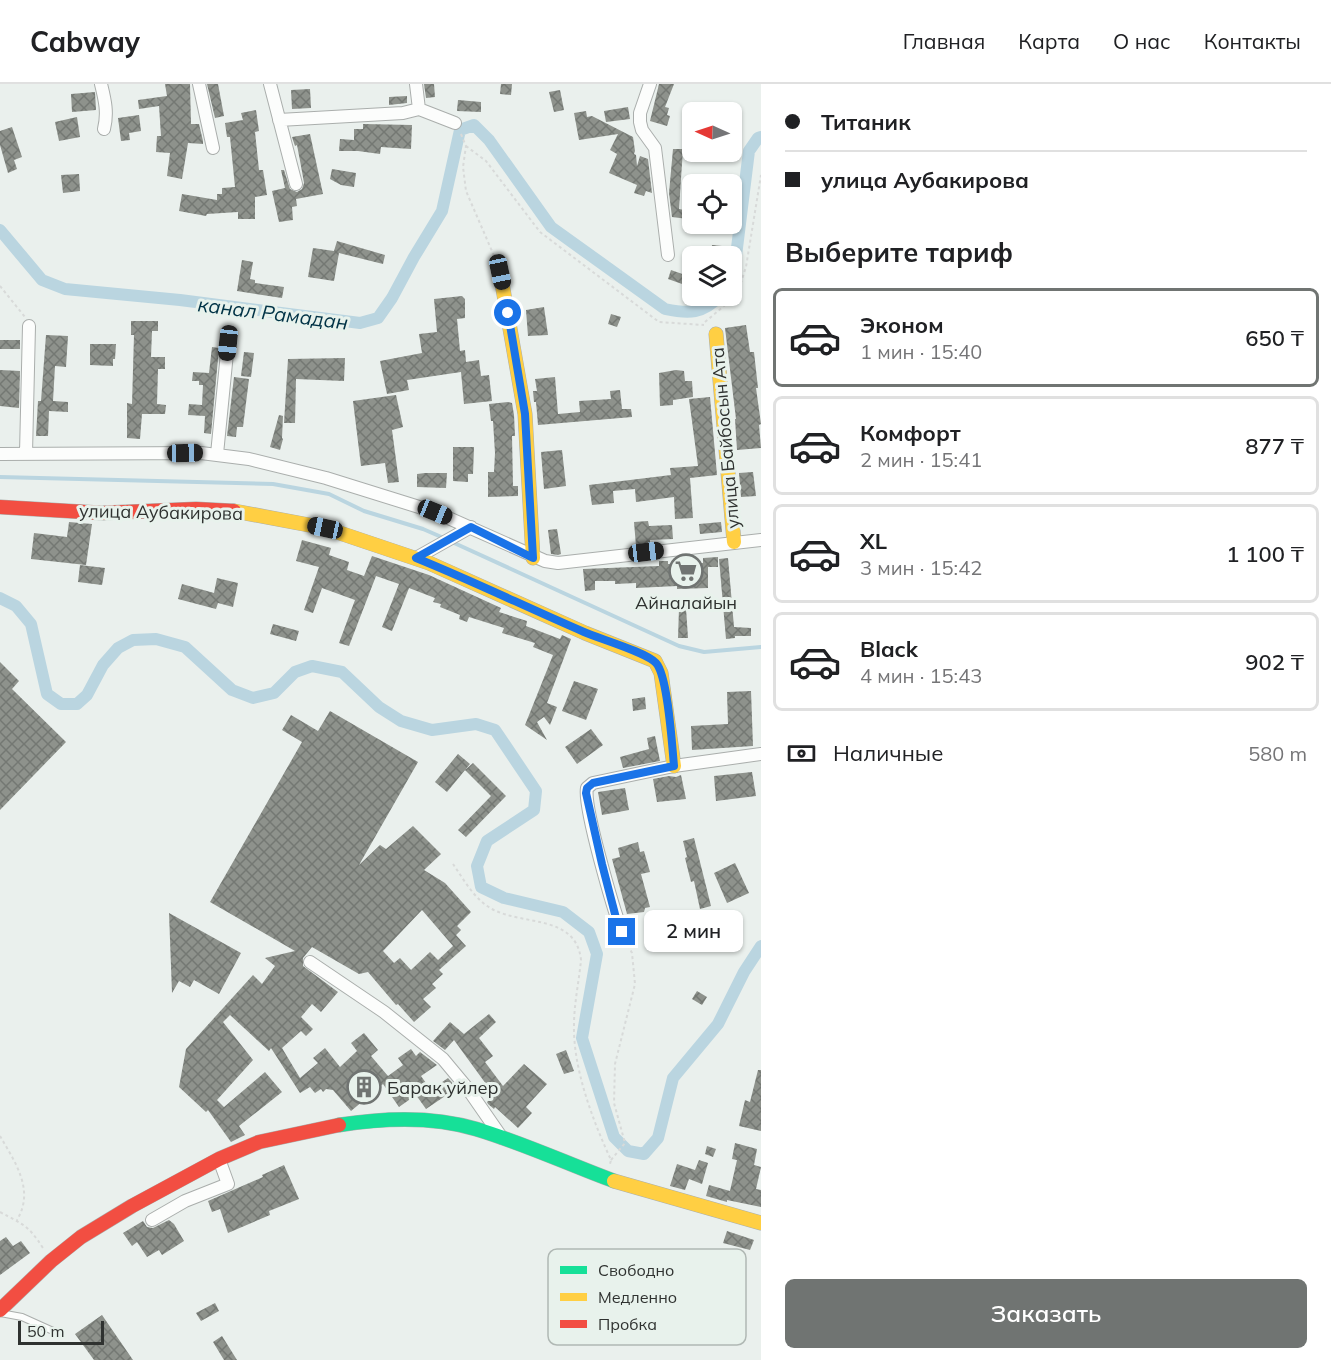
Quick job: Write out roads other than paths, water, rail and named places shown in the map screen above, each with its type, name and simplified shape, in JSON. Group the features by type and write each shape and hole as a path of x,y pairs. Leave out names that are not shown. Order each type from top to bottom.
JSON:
{"street":[{"path":"101,84 107,117 104,129"},
{"path":"199,84 213,148"},
{"path":"270,84 296,184"},
{"path":"416,84 419,109"},
{"path":"650,84 640,113 640,122 642,130 655,148 668,255"},
{"path":"279,120 403,113 419,109 455,123"},
{"path":"500,272 525,414 533,558"},
{"path":"26,453 29,326"},
{"name":"улица Байбосын Ата","path":"716,334 734,542"},
{"path":"217,454 228,343"},
{"name":"улица Байбосын Ата","path":"0,454 217,454 249,459 336,481 435,512 533,558 558,563 761,540"},
{"name":"улица Аубакирова","path":"0,507 102,513 196,509 237,511 325,528 416,558 585,633 655,661 663,682 674,766"},
{"path":"416,558 471,527"},
{"path":"622,932 599,854 586,800 587,788 593,783 674,766 761,754"},
{"path":"310,962 384,1012 443,1059 468,1089 502,1138"},
{"path":"0,1312 51,1261 81,1237 132,1206 219,1159 259,1142 365,1121 433,1121 475,1129 608,1179 761,1223"},
{"path":"152,1220 185,1201 228,1184 219,1159"}],"lane":[{"path":"0,1312 22,1317 53,1331"}],"waterway":[{"name":"канал Рамадан","path":"0,230 42,280 65,289 180,300 360,323 378,318 392,298 442,211 460,130 474,125 489,140 551,227 665,309 688,312 708,306"},
{"name":"канал Рамадан","path":"737,246 749,151 761,137"},
{"path":"0,477 273,484 329,494 364,511 423,529 446,539"},
{"path":"452,542 679,646 704,652 761,647"},
{"name":"канал Рамадан","path":"0,598 16,606 31,624 47,694 61,704 77,704 87,695 103,665 118,648 133,640 156,639 185,647 232,690 253,698 274,693 295,672 312,666 342,672 379,707 401,721 432,730 476,724 495,730 536,791 534,810 487,841 477,866 481,887 504,898 563,912 589,932 597,954 582,1038 614,1137 628,1151 644,1154 658,1138 673,1078 718,1024 744,972 761,946"}],"place":[{"name":"Айналайын","path":"686,571"},
{"name":"Барак уйлер","path":"364,1087"}]}
